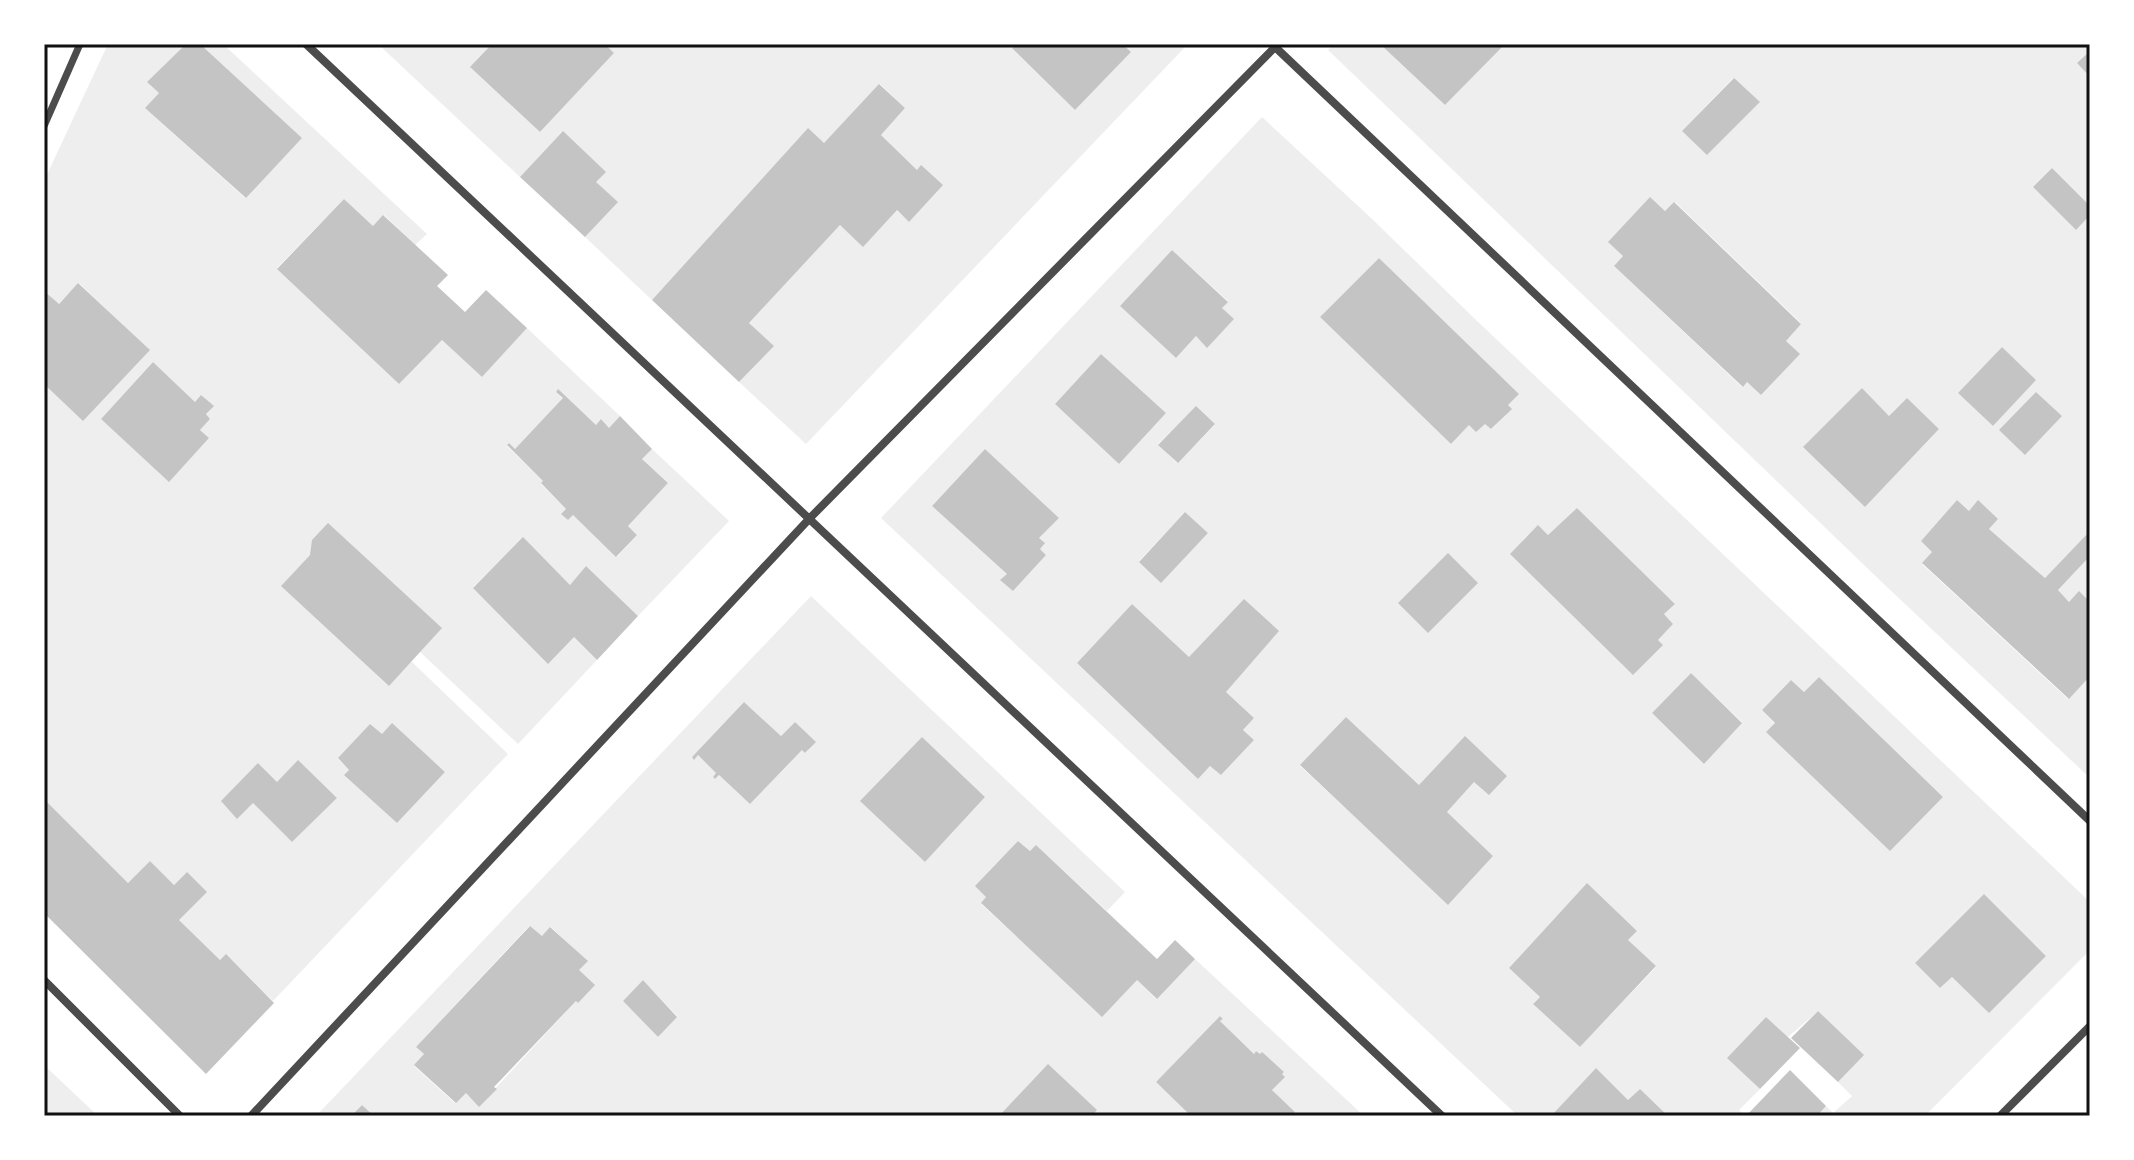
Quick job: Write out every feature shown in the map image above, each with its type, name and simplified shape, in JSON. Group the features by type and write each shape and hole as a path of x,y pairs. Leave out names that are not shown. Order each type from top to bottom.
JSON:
{"street":[{"path":"44,126 80,44"},
{"path":"306,44 1442,1116"},
{"path":"251,1116 810,518 1275,45 2090,821"},
{"path":"44,980 180,1116"},
{"path":"2000,1116 2090,1026"}],"shaded area":[{"path":"108,44 186,44 148,82 159,93 145,108 245,198 302,138 200,44 223,44 427,234 415,245 384,215 373,226 344,199 277,268 399,384 442,340 482,377 527,328 620,416 609,428 601,419 596,425 557,390 563,399 515,449 508,443 507,446 566,509 562,514 568,520 573,515 617,557 637,535 628,526 668,483 642,459 652,449 729,521 638,616 586,566 570,585 523,538 473,587 574,637 597,660 518,744 419,651 441,627 328,524 310,555 282,585 411,661 508,754 273,1001 226,955 220,960 179,920 187,872 174,885 150,861 128,883 44,799 44,384 83,420 149,350 79,283 58,304 44,291 44,181","holes":["153,362 195,402 201,395 213,406 206,414 210,419 200,430 209,438 169,481 101,419","392,724 445,772 397,823 345,775 349,770 338,759 382,734","298,761 337,798 292,842 253,803 237,818 258,763 277,782"]},
{"path":"378,44 492,44 471,68 540,132 614,53 605,44 1013,44 1013,49 1075,110 1130,53 1122,44 1187,45 806,444 739,382 773,346 749,323 840,225 863,246 895,209 909,222 921,166 917,170 881,135 905,108 880,84 824,143 807,129 652,300 585,237 617,202 596,182 563,131 520,177"},
{"path":"1334,44 1380,44 1445,105 1504,44 2090,44 2090,51 2077,63 2090,77 2090,206 2052,168 2033,187 2075,229 2090,215 2090,531 2045,578 1989,529 1998,519 1969,511 1957,500 1921,541 1932,552 1922,564 2068,699 2090,676 2090,778 1888,588 1328,50","holes":["1733,78 1759,103 1708,154 1682,131","1650,198 1665,211 1675,202 1801,323 1786,341 1799,355 1761,395 1747,382 1742,387 1614,266 1623,256 1609,242","2002,347 2036,380 1993,426 1958,393","1862,388 1889,416 1907,398 1939,429 1865,507 1804,447","2036,392 2062,416 2000,430"]},
{"path":"1262,117 2090,902 2090,950 1925,1116 1817,1116 1826,1106 1833,1113 1852,1096 1838,1082 1863,1055 1818,1011 1788,1037 1766,1017 1728,1057 1760,1089 1739,1110 1745,1116 1668,1116 1640,1089 1628,1100 1596,1068 1551,1116 1518,1116 881,518","holes":["1172,250 1228,301 1222,308 1207,347 1196,336 1176,358 1120,306","1379,258 1519,394 1508,405 1511,409 1492,429 1485,424 1469,425 1451,444 1320,317","1101,354 1166,413 1119,464 1055,404","1196,407 1215,425 1177,463 1158,444","985,449 1059,518 1039,538 1040,549 1046,555 1013,591 1001,580 1007,574 932,506","1577,508 1675,604 1664,614 1673,624 1658,640 1662,645 1634,674 1523,540 1538,526 1548,535","1185,512 1208,533 1161,582 1139,561","1132,604 1254,718 1243,730 1254,740 1222,774 1210,766 1198,779 1077,663","1691,673 1742,722 1704,764 1652,713","1819,677 1943,797 1890,850 1762,710 1791,680 1804,692","1346,717 1419,785 1506,776 1474,782 1447,812 1493,856 1449,904 1300,766","1587,883 1637,931 1628,940 1656,967 1580,1047 1533,1004 1540,997 1509,968","1984,894 2046,956 1989,1012 1952,977 1940,988 1915,963"]},
{"path":"2090,556 2090,602 2079,592 2069,602 2058,590"},
{"path":"811,596 1125,892 1107,911 1037,846 1030,851 1018,841 976,886 986,897 981,904 1053,969 1137,980 1156,999 1195,959 1364,1116 1291,1116 1295,1112 1272,1090 1284,1077 1256,1051 1254,1054 1220,1021 1223,1019 1220,1016 1156,1082 1191,1116 1092,1116 1097,1110 999,1116 374,1116 362,1105 351,1116 316,1116","holes":["744,702 781,736 795,722 815,742 806,753 802,750 750,804 719,775 715,779 716,773 698,755 694,759 692,757","922,737 985,797 925,862 861,801","529,926 542,936 551,927 587,961 579,970 578,1002 479,1106 466,1093 455,1103 414,1066 424,1054 416,1047","643,980 677,1016 658,1037 623,1001"]},
{"path":"44,1065 98,1116 44,1116"}],"building":[{"path":"186,44 200,44 302,138 246,198 145,108 159,93 147,82"},
{"path":"492,44 605,44 614,53 540,132 470,67"},
{"path":"1013,44 1122,44 1131,52 1075,110 1012,48 1015,46"},
{"path":"1380,44 1505,44 1445,105"},
{"path":"2090,51 2090,77 2077,63"},
{"path":"1734,78 1760,102 1707,155 1682,131"},
{"path":"879,84 905,108 881,135 917,170 921,165 943,185 909,222 897,210 863,247 840,225 749,323 774,346 739,382 652,300 808,128 824,143"},
{"path":"563,131 606,172 596,182 618,202 585,237 520,177"},
{"path":"2052,168 2090,206 2090,215 2076,230 2033,187"},
{"path":"1650,197 1665,211 1674,202 1801,324 1786,341 1800,354 1761,395 1747,382 1743,387 1614,266 1623,256 1608,242"},
{"path":"344,199 373,226 383,215 448,275 437,286 465,312 486,290 527,328 482,377 442,340 399,384 277,269"},
{"path":"1172,250 1228,302 1222,308 1234,319 1207,348 1196,336 1176,358 1120,306"},
{"path":"1379,258 1519,394 1508,405 1512,409 1491,429 1485,424 1476,432 1469,425 1451,444 1320,317"},
{"path":"78,283 150,350 83,421 44,384 44,291 59,304"},
{"path":"2002,347 2036,380 1993,426 1958,393"},
{"path":"1101,354 1166,413 1119,464 1055,404"},
{"path":"153,362 195,402 201,395 214,406 206,414 210,419 200,430 209,438 169,482 101,419"},
{"path":"1862,388 1889,416 1907,398 1939,429 1865,507 1803,447"},
{"path":"558,389 596,425 601,419 609,428 620,416 652,449 642,459 668,483 628,526 637,535 616,557 573,515 568,520 561,514 566,509 507,445 509,443 515,449 563,398 556,392"},
{"path":"2036,392 2062,416 2025,455 1999,430"},
{"path":"1196,406 1215,424 1178,463 1158,445"},
{"path":"985,449 1059,518 1039,538 1045,543 1040,549 1046,555 1013,591 1000,580 1007,574 932,506"},
{"path":"1957,500 1969,511 1978,500 1998,519 1989,529 2045,578 2090,531 2090,556 2058,590 2069,602 2079,591 2090,602 2090,676 2069,699 1922,563 1932,552 1921,541"},
{"path":"1577,508 1675,604 1664,614 1673,624 1658,640 1663,645 1633,675 1510,554 1538,525 1548,535"},
{"path":"1185,512 1208,533 1161,583 1139,562"},
{"path":"328,523 442,628 389,686 281,586 310,555 312,540"},
{"path":"523,537 570,585 586,566 638,616 597,660 574,637 548,664 473,588"},
{"path":"1448,553 1478,583 1428,633 1398,603"},
{"path":"1244,599 1279,631 1226,692 1254,718 1243,730 1254,740 1221,775 1210,766 1198,779 1077,663 1132,604 1189,657"},
{"path":"1691,673 1742,723 1704,764 1652,713"},
{"path":"1819,677 1943,797 1890,851 1766,732 1775,723 1762,710 1791,680 1804,692"},
{"path":"744,702 781,736 795,722 816,742 805,753 802,750 750,804 719,775 715,779 716,773 698,755 694,760 692,757"},
{"path":"1346,717 1419,785 1465,736 1507,776 1489,795 1474,782 1447,812 1493,856 1448,905 1300,765"},
{"path":"392,723 445,772 397,823 344,775 349,770 338,758 370,724 382,734"},
{"path":"922,737 985,797 925,862 860,801"},
{"path":"298,760 337,798 292,842 253,803 237,819 221,801 258,763 277,782"},
{"path":"44,799 128,883 150,861 174,885 187,872 207,892 179,920 220,960 226,954 274,1003 206,1074 44,913"},
{"path":"1018,841 1030,851 1036,845 1157,959 1175,940 1195,959 1157,999 1137,980 1102,1017 981,903 986,897 975,886"},
{"path":"1587,883 1637,931 1628,940 1656,966 1580,1047 1533,1004 1540,997 1509,968"},
{"path":"1984,894 2046,956 1989,1013 1952,977 1940,988 1915,963"},
{"path":"530,926 542,936 550,927 588,961 579,970 595,985 494,1087 497,1089 479,1107 466,1093 456,1103 414,1065 424,1054 416,1047"},
{"path":"643,980 677,1017 658,1037 623,1001"},
{"path":"1818,1011 1864,1055 1838,1082 1791,1038"},
{"path":"1220,1016 1223,1019 1220,1021 1254,1054 1256,1051 1262,1052 1284,1072 1285,1077 1272,1090 1295,1112 1291,1116 1191,1116 1156,1082"},
{"path":"1766,1017 1800,1048 1760,1089 1727,1058"},
{"path":"1048,1064 1097,1110 1092,1116 999,1116"},
{"path":"1596,1068 1628,1100 1640,1089 1668,1116 1551,1116"},
{"path":"1790,1070 1826,1106 1817,1116 1746,1116"},
{"path":"362,1105 374,1116 351,1116"}]}
